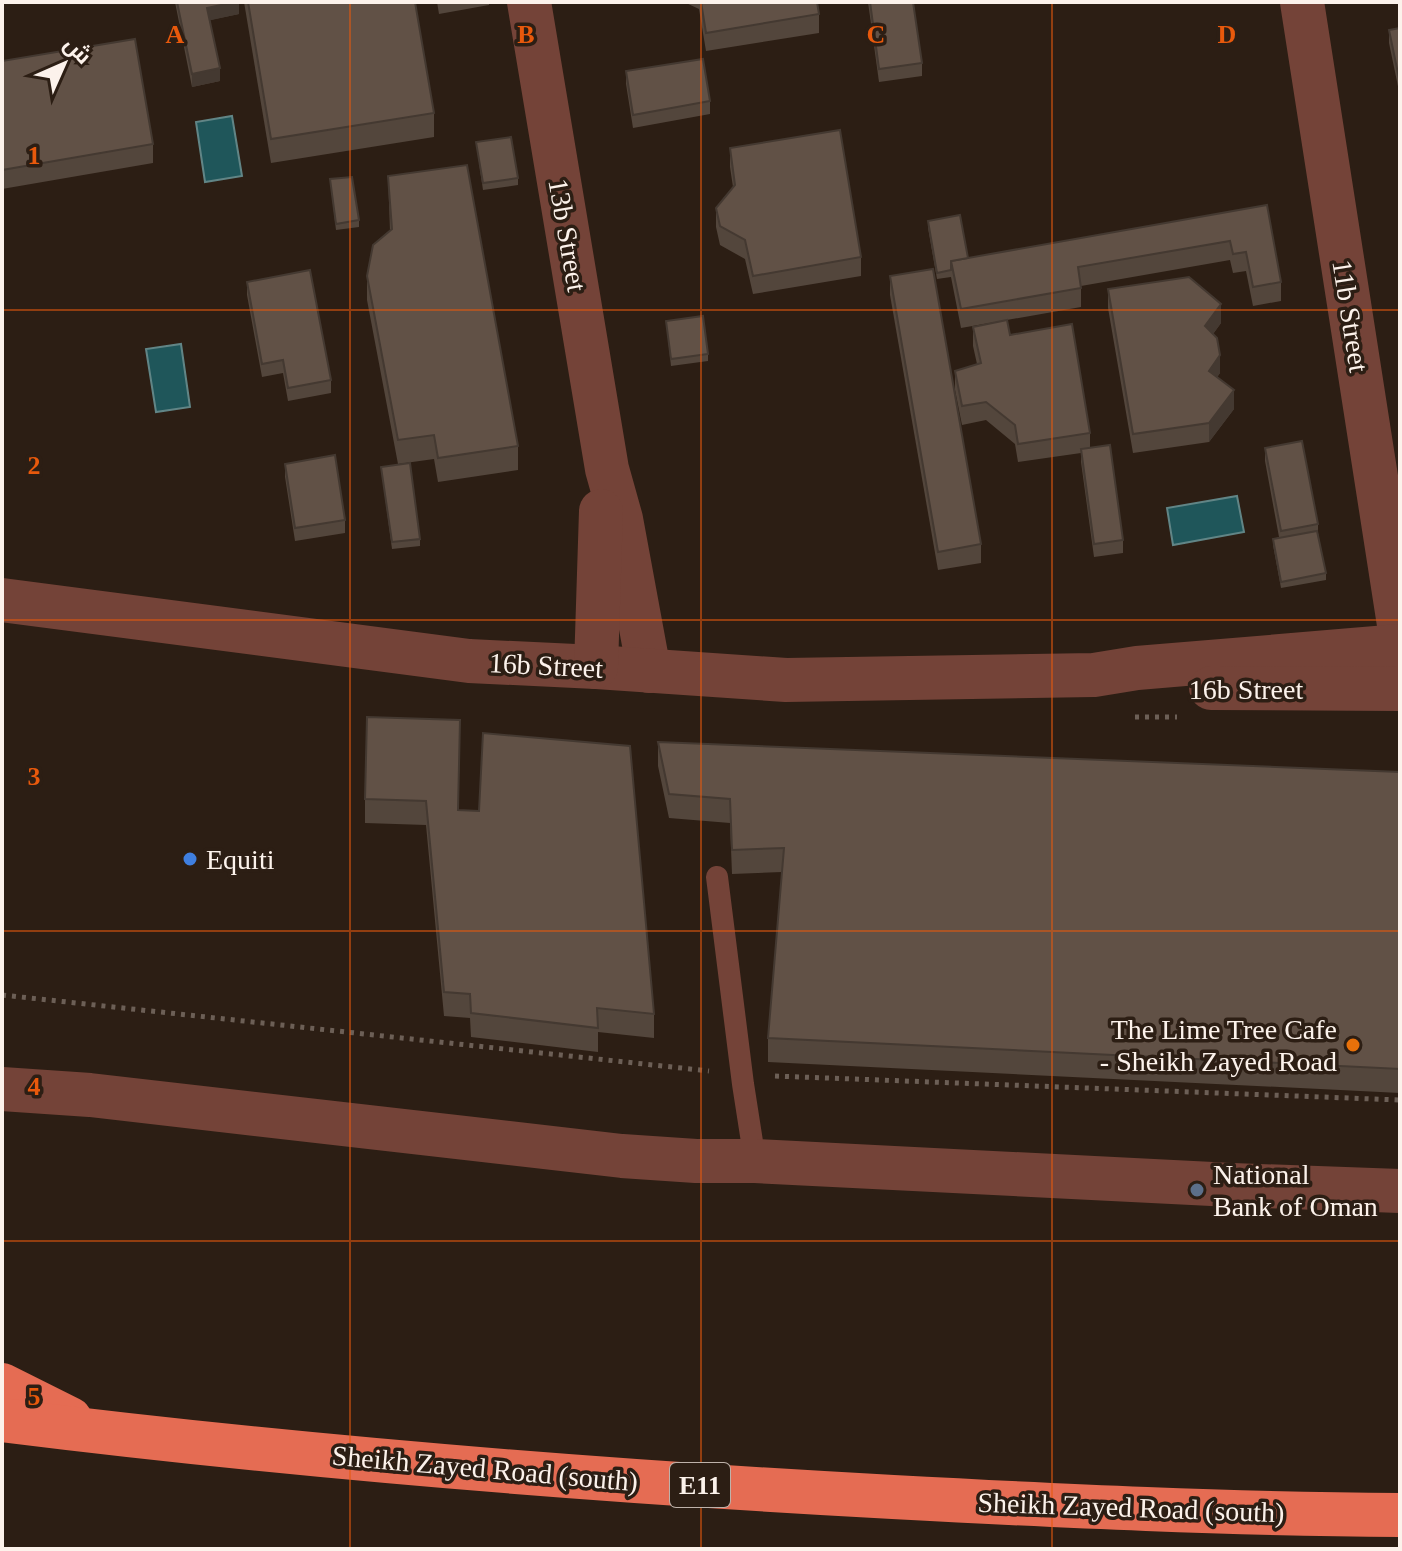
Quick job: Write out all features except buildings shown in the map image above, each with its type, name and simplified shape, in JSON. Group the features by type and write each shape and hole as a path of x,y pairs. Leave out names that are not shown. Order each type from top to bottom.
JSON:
{"highway":[{"path":"2,1385 93,1432"},
{"name":"Sheikh Zayed Road (south)","path":"2,1420 93,1432 466,1468 774,1491 1081,1507 1400,1515"}],"street":[{"name":"13b Street","path":"529,2 607,469 621,519 649,671"},
{"name":"11b Street","path":"1302,2 1400,631"},
{"name":"13b Street","path":"596,667 601,511 607,469"},
{"name":"16b Street","path":"2,600 469,661 786,680 1094,675 1137,668 1400,646"},
{"name":"16b Street","path":"1094,675 1126,684 1159,688 1400,689"},
{"path":"2,1089 90,1095 622,1156 1400,1191"}],"lane":[{"path":"717,877 755,1161"}],"path":[{"path":"2,995 743,1075 1400,1100"}],"water":[{"path":"232,116 242,176 205,182 196,122"},
{"path":"181,344 190,407 156,412 146,349"},
{"path":"1237,496 1244,532 1173,545 1167,508"}],"place":[{"name":"Equiti","path":"190,859"},
{"name":"The Lime Tree Cafe - Sheikh Zayed Road","path":"1353,1045"},
{"name":"National Bank of Oman","path":"1197,1190"}]}
